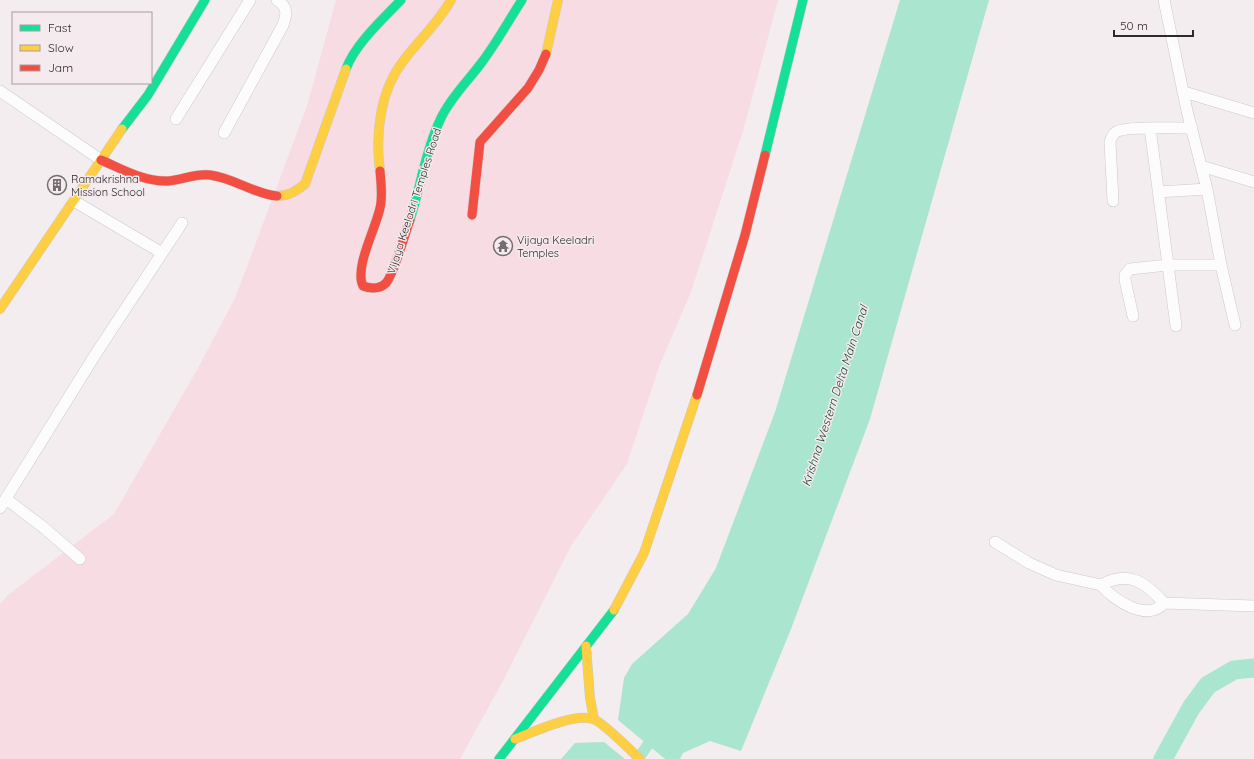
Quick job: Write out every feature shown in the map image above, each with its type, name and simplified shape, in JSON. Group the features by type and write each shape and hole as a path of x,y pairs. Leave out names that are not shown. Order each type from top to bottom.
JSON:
{"street":[{"path":"0,309 101,160 148,95 205,0"},
{"path":"176,119 250,0"},
{"path":"224,133 285,20 286,8 277,0"},
{"path":"0,91 101,160 152,180 177,180 209,175 224,178 258,192 277,196 288,196 300,190 305,184 348,63 356,49 401,0"},
{"name":"Vijaya Keeladri Temples Road","path":"451,0 441,16 398,68 390,84 381,111 378,152 381,209 362,269 360,280 363,286 370,288 380,287 387,282 393,270 415,204 426,156 442,116 459,91 483,61 522,0"},
{"path":"472,215 480,142 528,88 539,70 546,54 558,0"},
{"path":"499,759 586,646 612,615 644,553 686,431 745,235 803,0"},
{"path":"1164,0 1207,189 1235,325"},
{"path":"1184,92 1254,114"},
{"path":"1113,201 1110,142 1116,132 1121,130 1150,128 1192,128"},
{"path":"1150,128 1176,326"},
{"path":"1201,166 1254,182"},
{"path":"1158,192 1207,189"},
{"path":"74,201 162,253"},
{"path":"80,559 43,527 3,504 95,355 182,223"},
{"path":"1133,316 1126,280 1127,271 1130,269 1168,265 1222,265"},
{"path":"995,542 1029,563 1056,575 1101,585 1113,596 1135,609 1150,611 1160,609 1164,604"},
{"path":"1101,585 1111,580 1133,578 1154,592 1164,604 1254,606"},
{"path":"586,646 590,698 597,722"},
{"path":"515,739 567,720 581,718 597,722 640,759"}],"shaded area":[{"path":"336,0 778,0 743,131 691,292 660,364 627,464 571,546 504,679 460,759 0,759 0,604 8,595 114,514 198,368 236,296 307,106"}],"water":[{"path":"900,0 989,0 870,419 791,629 741,751 710,741 683,753 680,759 665,759 618,720 624,678 632,664 688,614 716,568 775,412"},
{"path":"604,742 625,759 561,759 575,743"}],"waterway":[{"path":"1163,759 1191,708 1208,685 1234,670 1254,668"},
{"name":"Krishna Western Delta Main Canal","path":"638,759 656,733"}],"traffic: fast":[{"path":"122,129 148,95 205,0"},
{"path":"346,69 356,50 363,41 401,0"},
{"path":"410,220 431,143 445,110 477,69 498,39 522,0"},
{"path":"765,155 803,0"},
{"path":"499,759 614,610"}],"traffic: slow":[{"path":"380,171 378,142 379,128 381,113 389,85 404,60 434,24 451,0"},
{"path":"546,54 558,0"},
{"path":"277,196 292,193 305,184 346,69"},
{"path":"0,309 122,129"},
{"path":"614,610 644,553 697,395"},
{"path":"586,646 590,698 594,719"},
{"path":"515,739 565,721 585,718 593,719 598,721 610,731 640,759"}],"traffic: jam":[{"path":"472,215 480,142 528,88 539,70 546,54"},
{"path":"697,395 745,235 765,155"},
{"path":"101,160 133,174 159,181 210,175 227,179 269,195 277,196"},
{"path":"380,171 382,190 381,203 363,259 361,269 363,286 375,288 386,283 396,263 410,220"}],"place":[{"name":"Ramakrishna Mission School","path":"57,185"},
{"name":"Vijaya Keeladri Temples","path":"503,246"}]}
